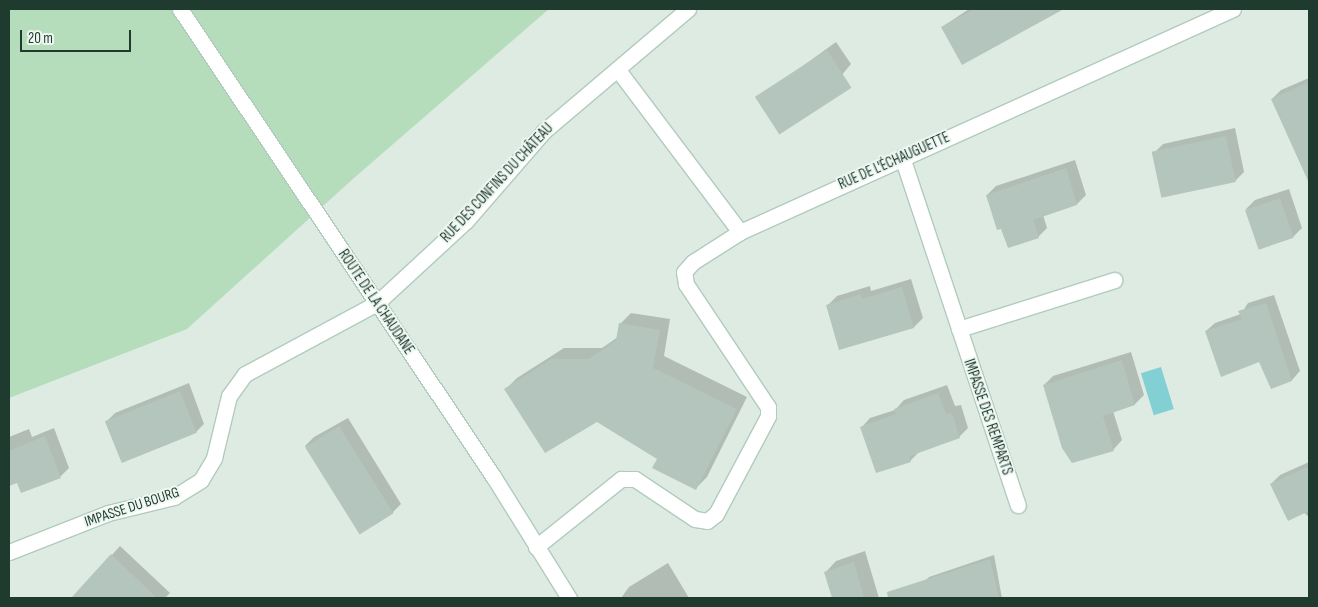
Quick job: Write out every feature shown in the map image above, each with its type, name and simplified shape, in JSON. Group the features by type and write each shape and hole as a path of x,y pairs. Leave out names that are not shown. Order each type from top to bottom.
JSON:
{"street":[{"name":"ROUTE DE LA CHAUDANE","path":"180,9 377,302 569,598"},
{"name":"RUE DES CONFINS DU CHÂTEAU","path":"377,302 466,221 544,131 688,9"},
{"name":"RUE DE L'ÉCHAUGUETTE","path":"536,547 621,479 635,479 695,519 707,521 716,514 768,416 768,407 686,284 684,272 693,262 740,232 902,157 1233,9"},
{"path":"618,70 740,232"},
{"name":"IMPASSE DES REMPARTS","path":"902,157 1018,505"},
{"path":"959,329 1114,280"},
{"name":"IMPASSE DU BOURG","path":"9,552 108,513 174,497 202,480 214,458 229,396 245,374 377,302"}],"green space":[{"path":"9,9 549,9 354,178 187,329 9,398"}],"water":[{"path":"1161,367 1174,409 1154,415 1141,373"}],"building":[{"path":"974,9 1064,9 962,65 941,27"},
{"path":"827,50 852,88 779,135 755,97"},
{"path":"1309,82 1309,183 1271,99"},
{"path":"1226,136 1236,182 1161,198 1152,152"},
{"path":"1066,168 1077,205 1033,220 1039,238 1008,248 1001,229 997,230 986,195"},
{"path":"1280,198 1294,238 1259,250 1245,210"},
{"path":"902,287 914,328 839,350 826,305 861,294 862,299"},
{"path":"1266,303 1292,381 1271,389 1259,362 1221,377 1205,331 1242,319 1238,311"},
{"path":"619,323 660,330 653,368 737,409 696,490 652,468 657,459 597,422 545,453 504,389 551,359 589,359 616,340"},
{"path":"1122,360 1135,405 1103,416 1114,451 1072,463 1062,448 1043,385"},
{"path":"180,391 197,433 122,463 105,421"},
{"path":"938,393 946,414 952,413 960,438 910,456 911,462 876,473 860,427 896,414 894,409"},
{"path":"339,426 394,513 360,535 305,447"},
{"path":"45,436 61,478 21,493 17,483 9,486 9,451"},
{"path":"1309,466 1309,511 1288,521 1270,484"},
{"path":"111,554 157,598 71,598"},
{"path":"990,559 999,598 888,598 887,592"},
{"path":"854,562 864,598 832,598 824,572"}]}
